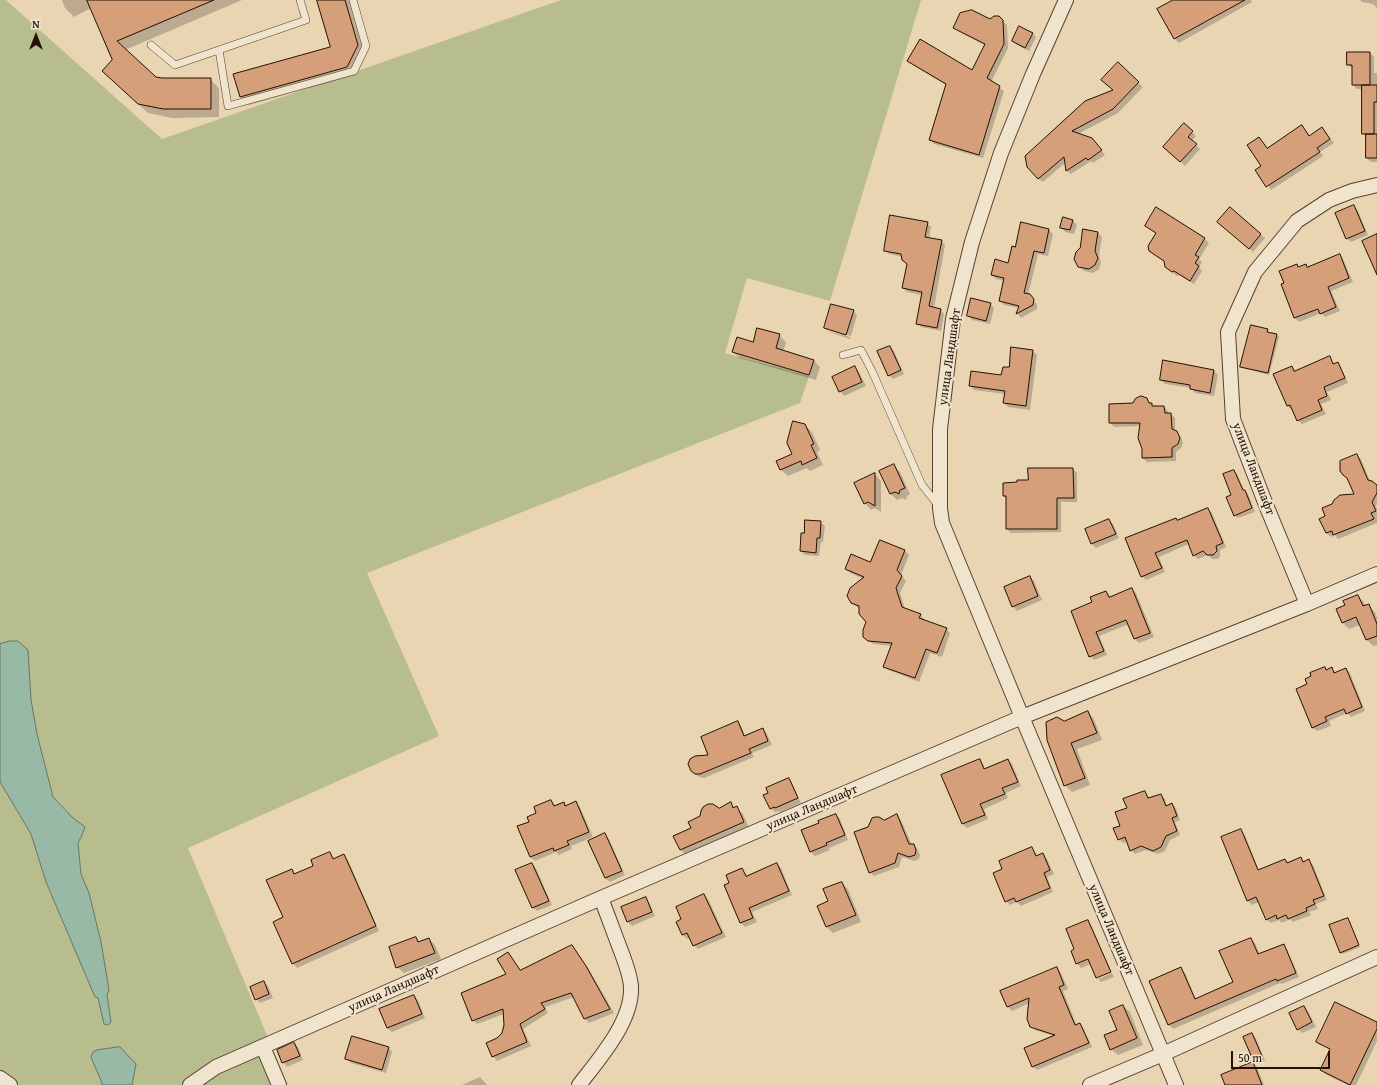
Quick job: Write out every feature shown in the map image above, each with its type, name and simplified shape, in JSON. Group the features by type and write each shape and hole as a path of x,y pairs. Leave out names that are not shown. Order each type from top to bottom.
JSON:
{"street":[{"name":"улица Ландшафт","path":"1066,0 1000,153 968,257 953,319 940,429 940,508 942,522 1176,1085"},
{"name":"улица Ландшафт","path":"1307,604 1266,505 1233,419 1228,332 1255,272 1297,221 1328,200 1352,191 1377,185"},
{"name":"улица Ландшафт","path":"190,1085 216,1067 601,898 1022,717 1307,604 1377,574"},
{"path":"578,1085 606,1050 624,1019 630,999 631,986 629,972 601,898"},
{"path":"1090,1085 1163,1054 1377,957"},
{"path":"263,1047 279,1085"},
{"path":"0,1078 10,1085"}],"lane":[{"path":"151,45 175,65 306,20 300,0"},
{"path":"219,50 228,106 354,70 366,46 353,0"},
{"path":"844,354 861,350 875,377 922,485 940,508"}],"green space":[{"path":"0,0 6,0 162,139 561,0 921,0 830,301 747,278 725,353 809,376 800,403 367,573 439,736 188,848 288,1085 0,1085"}],"shaded area":[{"path":"10,641 18,641 28,650 31,700 37,734 53,797 73,818 85,827 78,843 81,874 89,893 101,942 109,990 107,995 111,1022 108,1025 104,1024 98,998 95,997 46,882 31,834 0,782 0,644"},
{"path":"120,1047 136,1064 132,1085 102,1085 91,1057 93,1052 97,1050"}],"building":[{"path":"87,0 214,0 117,41 156,77 211,78 211,109 163,109 138,104 102,71 112,60"},
{"path":"317,0 345,0 358,45 347,67 240,97 233,74 330,47"},
{"path":"1173,0 1245,0 1174,39 1157,9"},
{"path":"972,10 990,19 994,16 999,16 1003,20 1004,44 987,78 1000,86 979,155 929,140 946,84 907,61 920,39 972,70 985,44 953,28 960,13"},
{"path":"1019,26 1033,33 1025,48 1012,41"},
{"path":"1347,52 1370,52 1370,85 1352,85 1352,65 1347,65"},
{"path":"1118,62 1139,82 1113,109 1072,131 1092,138 1102,150 1088,160 1086,158 1066,171 1064,157 1038,179 1027,167 1025,156 1085,101 1113,90 1101,80"},
{"path":"1362,85 1377,85 1377,102 1374,102 1374,134 1362,134"},
{"path":"1184,123 1193,131 1188,137 1197,144 1180,162 1163,147"},
{"path":"1302,125 1309,136 1322,127 1330,139 1317,148 1320,152 1266,187 1255,170 1261,166 1247,145 1259,137 1267,148"},
{"path":"1366,134 1377,134 1377,158 1366,158"},
{"path":"1354,205 1365,231 1346,239 1335,213"},
{"path":"1156,207 1205,238 1195,255 1199,257 1195,263 1199,266 1190,281 1165,267 1164,261 1149,251 1148,246 1156,233 1145,226"},
{"path":"1230,207 1261,234 1249,249 1217,222"},
{"path":"890,215 928,222 925,237 942,240 929,306 941,309 937,328 916,324 922,292 902,288 907,264 902,260 901,254 884,251"},
{"path":"1063,217 1073,220 1070,230 1060,228"},
{"path":"1021,222 1049,229 1044,253 1034,251 1024,293 1030,294 1034,299 1033,305 1016,314 1019,306 999,301 1004,278 991,275 995,259 1008,263 1012,246 1015,247"},
{"path":"1083,229 1098,232 1095,251 1098,258 1095,265 1089,269 1078,267 1074,259 1076,252 1080,248"},
{"path":"1377,234 1377,275 1362,241"},
{"path":"1340,254 1349,278 1328,287 1336,307 1320,314 1318,309 1294,318 1281,284 1284,283 1279,271 1297,264 1298,267 1306,264 1307,267"},
{"path":"971,298 991,303 986,321 967,316"},
{"path":"831,304 854,310 846,335 824,328"},
{"path":"1251,325 1268,329 1267,332 1277,334 1268,373 1240,367"},
{"path":"757,328 780,334 776,348 814,360 809,375 732,352 737,337 753,342"},
{"path":"890,346 901,370 888,376 877,351"},
{"path":"1011,347 1033,350 1026,406 1003,403 1005,391 969,386 971,371 1001,375 1003,367 1009,367"},
{"path":"1330,356 1333,364 1338,362 1345,378 1324,387 1327,396 1318,400 1322,410 1297,421 1290,405 1287,406 1273,374 1292,366 1294,371"},
{"path":"1163,360 1214,370 1210,393 1190,389 1190,385 1160,380"},
{"path":"855,366 862,382 839,392 832,377"},
{"path":"1141,396 1147,398 1149,403 1152,403 1152,406 1164,406 1165,413 1171,413 1172,429 1177,431 1180,438 1178,444 1172,448 1172,457 1142,458 1142,449 1138,438 1140,423 1109,423 1109,404 1133,403 1135,399"},
{"path":"793,421 805,424 814,444 811,445 817,458 802,465 801,461 780,470 776,461 792,454 787,443"},
{"path":"1357,454 1368,480 1377,485 1377,493 1372,502 1376,511 1371,513 1374,519 1333,535 1332,531 1326,533 1319,519 1325,516 1322,508 1332,504 1340,495 1354,494 1347,478 1340,471 1340,461"},
{"path":"894,464 905,488 900,490 899,494 895,492 890,494 879,471"},
{"path":"1028,468 1073,468 1074,498 1057,498 1057,529 1006,529 1006,496 1003,496 1003,483 1017,482 1017,480 1028,480"},
{"path":"1234,470 1243,490 1245,490 1252,508 1234,516 1226,497 1231,495 1223,474"},
{"path":"875,473 875,506 868,502 864,504 854,483"},
{"path":"1208,508 1223,543 1216,546 1217,551 1213,555 1207,555 1203,551 1193,556 1187,540 1155,553 1162,568 1141,577 1125,538 1176,518 1177,520"},
{"path":"1109,519 1116,534 1091,544 1085,529"},
{"path":"805,520 821,521 820,538 817,538 816,553 800,551 801,533 804,533"},
{"path":"880,540 905,550 897,570 902,576 896,588 902,607 921,614 919,618 947,628 937,653 926,649 915,678 883,667 892,643 868,641 863,637 863,630 866,622 859,614 859,606 851,603 847,596 850,588 864,577 845,569 851,554 870,562"},
{"path":"1030,576 1038,596 1012,607 1004,587"},
{"path":"1132,588 1150,633 1134,639 1126,620 1096,632 1104,651 1089,657 1071,611 1092,602 1090,597 1106,591 1109,597"},
{"path":"1358,595 1363,606 1369,604 1377,624 1377,636 1366,640 1356,617 1342,623 1336,609 1345,605 1343,601"},
{"path":"1325,667 1326,670 1332,667 1334,673 1346,668 1362,707 1346,714 1344,709 1325,717 1327,721 1312,728 1296,689 1307,684 1305,679 1311,676 1310,673"},
{"path":"1088,711 1097,733 1071,743 1085,778 1064,786 1047,740 1046,722 1057,717 1064,721"},
{"path":"738,721 744,736 763,728 768,741 749,749 751,753 700,774 695,774 691,771 688,764 690,759 695,756 708,755 701,737"},
{"path":"980,759 984,769 1008,759 1018,782 1002,788 1005,794 980,804 985,815 962,824 941,775"},
{"path":"789,778 798,798 770,809 763,795 768,793 766,788"},
{"path":"1145,791 1148,798 1161,794 1166,806 1172,803 1177,816 1172,818 1177,831 1166,836 1161,847 1153,851 1141,846 1130,851 1125,837 1118,840 1113,828 1120,826 1115,812 1127,808 1123,799"},
{"path":"551,800 554,806 564,802 565,806 576,801 589,832 567,841 569,845 554,851 553,848 530,857 517,826 529,822 527,817 536,813 534,807"},
{"path":"731,802 733,808 737,806 744,822 680,850 673,836 691,828 688,822 700,816 703,807 708,804 713,804 719,808"},
{"path":"836,814 845,835 810,852 801,830"},
{"path":"897,814 909,844 914,844 916,850 915,855 909,857 898,853 895,863 869,873 854,832 868,827 872,818 879,817 884,820"},
{"path":"1241,829 1258,870 1285,859 1287,863 1301,857 1303,862 1309,859 1324,896 1313,900 1315,904 1306,908 1307,911 1288,919 1286,915 1277,919 1276,915 1266,920 1256,897 1247,901 1221,837"},
{"path":"605,833 622,871 605,878 588,841"},
{"path":"1032,847 1036,856 1043,853 1050,870 1044,873 1050,888 1016,902 1014,898 1005,902 993,873 1002,869 999,861"},
{"path":"330,852 333,859 344,854 376,926 292,964 273,922 283,917 266,880 292,869 294,874 313,866 311,860"},
{"path":"532,863 549,901 532,908 515,870"},
{"path":"777,863 789,891 749,908 753,918 740,923 724,885 729,883 726,875 742,868 746,876"},
{"path":"842,882 856,915 826,927 817,906 828,901 823,889"},
{"path":"704,894 722,933 693,946 687,933 682,935 676,922 681,919 676,907"},
{"path":"646,897 652,912 627,922 621,907"},
{"path":"1348,918 1359,945 1340,953 1329,925"},
{"path":"1088,920 1111,972 1096,978 1088,959 1076,964 1071,951 1074,949 1066,929"},
{"path":"416,937 418,942 429,938 435,953 396,968 389,947"},
{"path":"1251,938 1258,954 1284,944 1296,973 1277,981 1276,979 1168,1025 1149,981 1181,967 1195,999 1233,982 1219,951"},
{"path":"572,945 586,966 610,1009 584,1019 571,993 541,1003 545,1009 520,1024 527,1042 492,1057 486,1043 497,1038 502,1033 504,1025 503,1009 472,1021 461,993 506,974 497,959 508,952 520,970"},
{"path":"1057,967 1064,985 1059,987 1075,1025 1080,1023 1089,1043 1032,1067 1024,1048 1055,1035 1030,1027 1027,1019 1029,998 1007,1007 1000,991"},
{"path":"264,981 269,994 255,1000 250,987"},
{"path":"414,995 422,1014 387,1028 379,1009"},
{"path":"1335,1002 1377,1022 1377,1029 1350,1085 1320,1070 1330,1049 1316,1042"},
{"path":"1123,1005 1137,1038 1110,1050 1104,1035 1117,1030 1109,1011"},
{"path":"1304,1006 1312,1022 1297,1030 1289,1013"},
{"path":"1252,1033 1262,1056 1253,1060 1243,1037"},
{"path":"352,1036 389,1047 382,1070 345,1059"},
{"path":"294,1042 300,1056 282,1063 277,1050"},
{"path":"1253,1062 1262,1085 1225,1085 1221,1075"}]}
